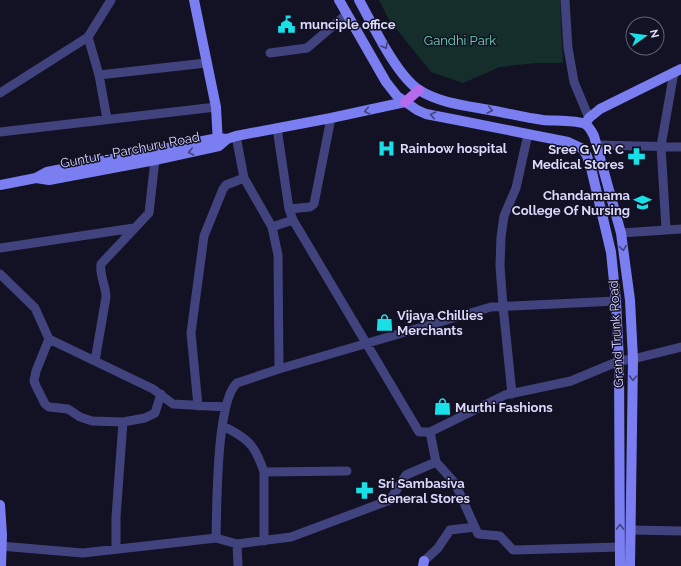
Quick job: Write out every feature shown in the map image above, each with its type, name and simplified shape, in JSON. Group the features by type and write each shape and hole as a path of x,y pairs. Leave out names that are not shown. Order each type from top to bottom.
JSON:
{"main road":[{"path":"194,0 206,63 225,140"},
{"name":"Grand Trunk Road","path":"339,0 386,82 397,96 417,110 426,114 576,145 583,149 587,156 608,236 616,301 619,361 620,566"},
{"path":"358,0 396,64 407,78 419,90 430,96 453,103 541,120 577,122 587,121 600,109 678,71"},
{"path":"405,102 419,90"},
{"name":"Guntur - Parchuru Road","path":"0,185 36,178 48,172 107,165 405,102"},
{"name":"Grand Trunk Road","path":"587,121 597,145 621,233 630,300 633,359 630,566"},
{"path":"0,505 1,566"}],"street":[{"path":"0,93 88,37 111,0"},
{"path":"566,0 568,48 574,82 587,121"},
{"path":"270,54 307,48 348,14"},
{"path":"88,37 100,74 107,119"},
{"path":"100,74 206,63"},
{"path":"666,229 661,146 678,71"},
{"path":"0,132 216,107"},
{"path":"289,209 310,207 314,204 331,118"},
{"path":"277,128 289,209 293,220 419,432 430,432 505,395 572,381 619,361 681,347"},
{"path":"512,394 502,306 500,266 501,237 504,216 516,188 528,134"},
{"path":"225,140 244,178 272,226 278,255 279,369"},
{"path":"597,145 681,147"},
{"path":"94,361 106,297 100,272 101,264 149,213 154,155"},
{"path":"198,406 191,333 204,236 223,189 226,185 244,178"},
{"path":"272,226 293,220"},
{"path":"0,248 134,228"},
{"path":"621,233 681,229"},
{"path":"0,274 35,308 49,339 153,389 173,404 226,407"},
{"path":"216,538 219,462 223,426 226,407 231,391 237,383 279,369 491,307 616,301"},
{"path":"49,339 34,376 36,386 45,404 49,407 68,408 84,420 123,422 145,418 155,413 161,394"},
{"path":"116,549 116,517 123,422"},
{"path":"223,426 240,434 247,440 259,457 264,472 264,540"},
{"path":"430,432 436,462 455,483 478,534 500,536 513,550 620,547"},
{"path":"1,546 83,553 216,538 237,544 291,537 390,500 406,475 436,462"},
{"path":"264,472 347,471"},
{"path":"423,564 438,548 450,530 475,527"},
{"path":"631,530 681,531"},
{"path":"237,544 238,566"}],"green space":[{"name":"Gandhi Park","path":"379,0 560,0 563,63 536,63 500,67 463,83 431,72 389,20"}],"place":[{"name":"munciple office","path":"287,24"},
{"name":"Rainbow hospital","path":"387,148"},
{"name":"Sree G V R C Medical Stores","path":"637,156"},
{"name":"Chandamama College Of Nursing","path":"643,202"},
{"name":"Vijaya Chillies Merchants","path":"384,322"},
{"name":"Murthi Fashions","path":"442,407"},
{"name":"Sri Sambasiva General Stores","path":"365,490"}]}
